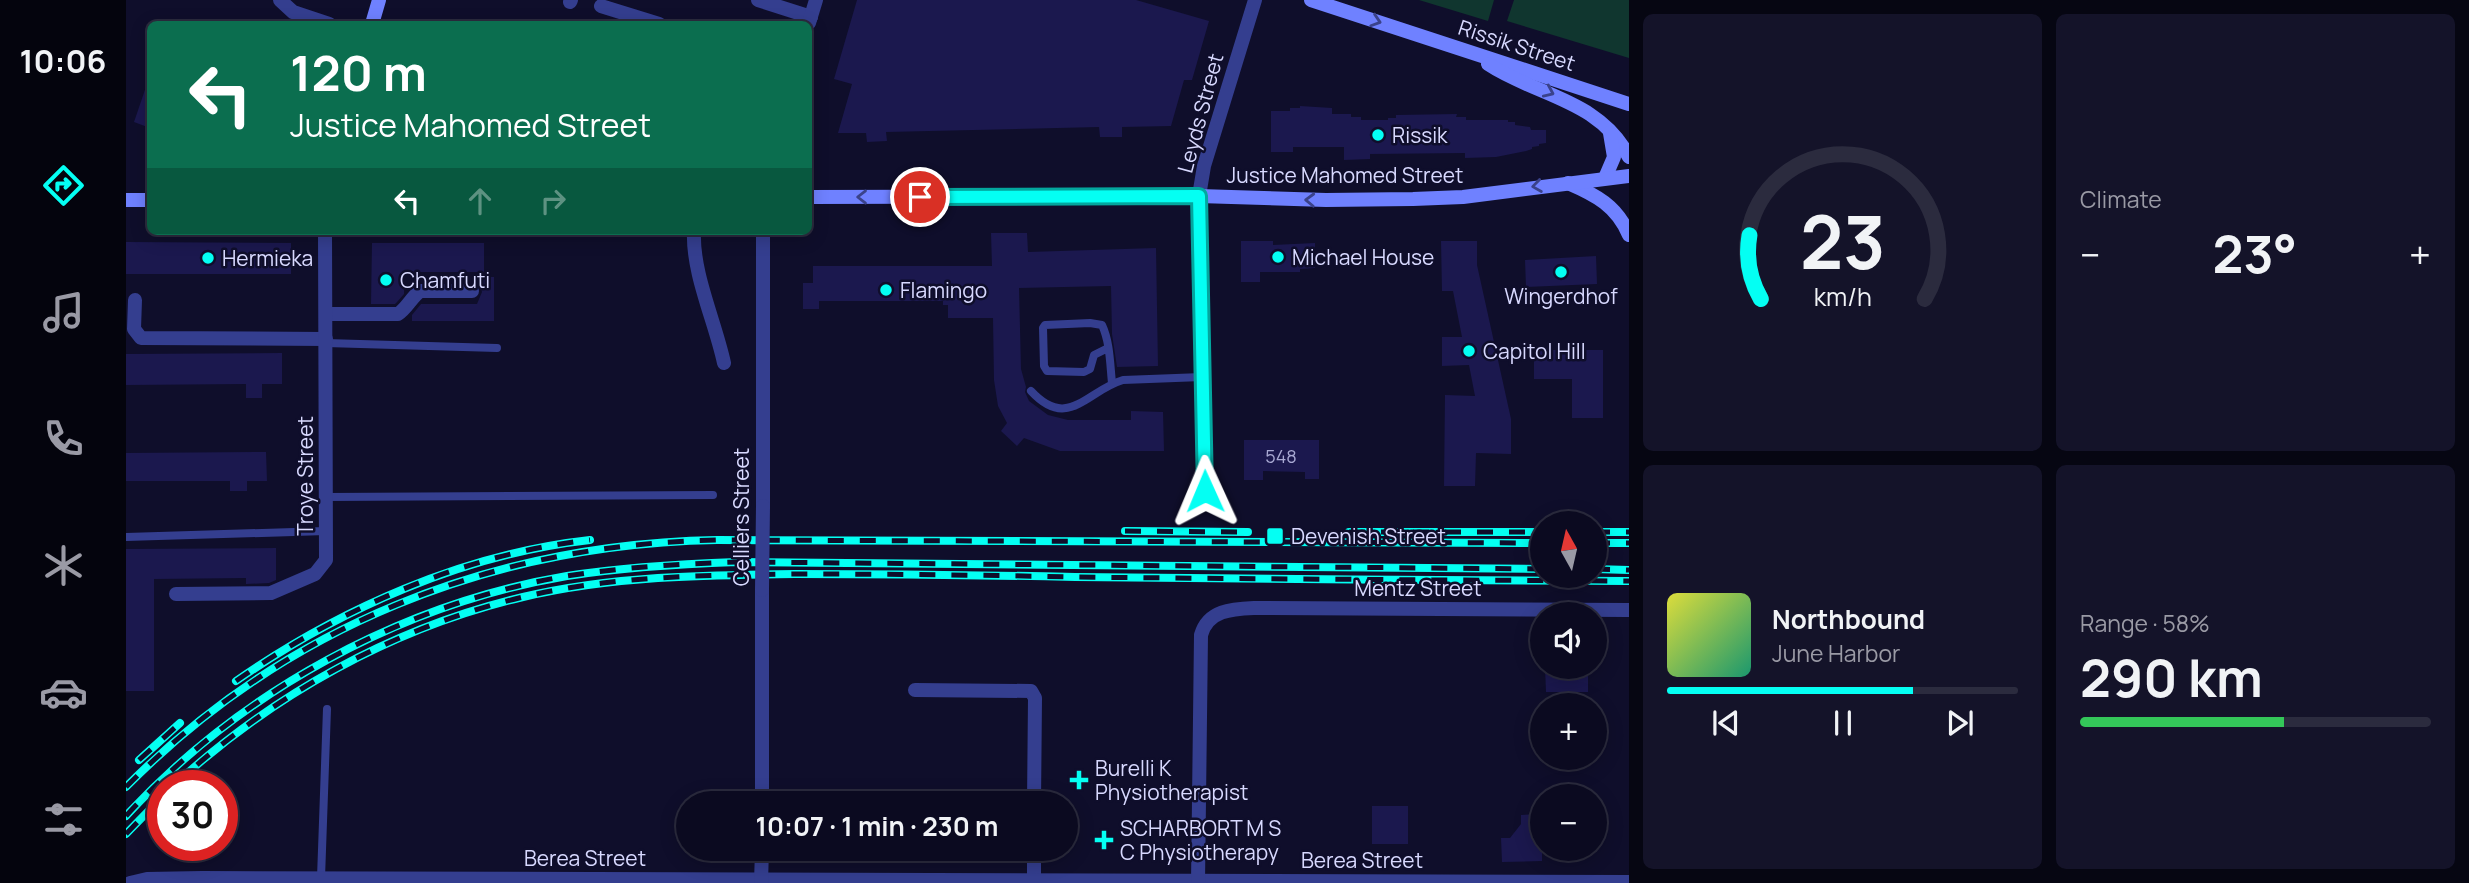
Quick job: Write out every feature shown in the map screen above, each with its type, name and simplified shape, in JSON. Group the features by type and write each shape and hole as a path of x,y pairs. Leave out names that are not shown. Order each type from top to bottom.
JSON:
{"main road":[{"path":"373,21 379,0"},
{"name":"Rissik Street","path":"1311,0 1629,104"},
{"path":"1466,50 1493,68 1574,104 1609,132 1629,157"},
{"path":"1605,178 1614,157 1609,132"},
{"name":"Justice Mahomed Street","path":"812,197 1199,196 1326,200 1438,198 1629,176"},
{"path":"1566,182 1608,204 1619,216 1629,235"},
{"path":"126,200 147,200"}],"street":[{"path":"280,0 293,12 320,21"},
{"path":"758,0 810,21 816,0"},
{"name":"Leyds Street","path":"1205,491 1199,196 1205,166 1255,0"},
{"path":"601,6 649,21"},
{"name":"Troye Street","path":"176,594 271,593 315,574 326,559 325,235"},
{"path":"694,235 693,253 724,363"},
{"name":"Celliers Street","path":"762,791 763,235"},
{"path":"326,314 398,314 406,309 420,291 472,291"},
{"path":"135,300 134,329 141,338 326,341"},
{"name":"Mentz Street","path":"1198,882 1200,644 1203,629 1210,619 1222,611 1629,610"},
{"path":"915,690 1031,691 1035,698 1034,791"},
{"path":"761,881 762,861"},
{"path":"1034,861 1034,881"},
{"name":"Berea Street","path":"130,883 155,878 1629,882"}],"lane":[{"path":"1108,348 1094,355 1090,369 1084,372 1047,371 1044,366 1042,328 1045,325 1102,325 1108,348 1112,383"},
{"path":"326,341 497,348"},
{"path":"1031,391 1043,405 1052,409 1074,406 1112,383 1123,380 1202,377"},
{"path":"326,497 713,495"},
{"path":"126,537 326,531"},
{"path":"324,880 327,709"}],"green space":[{"path":"1419,0 1494,0 1488,21"},
{"path":"1514,0 1629,0 1629,58 1507,21"}],"building":[{"path":"857,0 1136,0 1209,21 1192,80 1184,80 1171,126 1122,127 1122,137 1100,137 1099,127 886,132 887,141 867,142 866,133 838,133 852,84 834,79"},
{"path":"147,84 147,127 134,122"},
{"name":"Rissik","path":"1290,108 1332,108 1332,114 1351,114 1351,117 1361,117 1361,120 1388,120 1396,118 1396,115 1457,114 1456,117 1466,117 1466,120 1508,120 1515,122 1515,125 1530,127 1531,130 1546,130 1546,143 1526,151 1496,157 1465,158 1465,153 1370,154 1370,159 1344,160 1344,147 1293,147 1293,152 1271,152 1271,111 1290,111"},
{"path":"991,233 1027,233 1028,252 1156,248 1158,366 1117,367 1112,334 1111,286 1019,288 1021,369 1029,401 1048,415 1068,420 1131,420 1131,411 1163,412 1164,451 1060,451 1024,438 1017,446 1001,431 1007,423 998,406 994,380 993,318 948,318 948,305 943,305 943,301 819,301 819,309 803,309 803,283 813,283 813,266 992,266"},
{"name":"Michael House","path":"1241,241 1273,241 1273,245 1315,243 1315,268 1300,269 1300,272 1260,272 1260,282 1241,282"},
{"name":"Capitol Hill","path":"1441,241 1477,241 1477,265 1511,419 1511,454 1476,453 1475,486 1444,486 1445,395 1475,396 1469,365 1442,366 1442,337 1462,337 1453,291 1442,291"},
{"name":"Hermieka","path":"126,242 291,243 291,274 126,274"},
{"name":"Chamfuti","path":"372,243 484,243 484,272 404,272 404,294 395,304 371,304"},
{"name":"Wingerdhof","path":"1596,256 1597,284 1526,287 1525,260"},
{"path":"477,277 494,277 494,321 412,321 412,315 421,304 477,304 482,292"},
{"path":"1534,350 1603,350 1603,418 1572,418 1572,379 1534,379"},
{"path":"282,353 282,384 262,384 262,398 246,398 246,384 126,385 126,354"},
{"path":"1244,440 1319,440 1319,479 1305,479 1305,472 1263,471 1263,480 1244,480"},
{"path":"266,452 267,481 247,481 247,491 230,491 230,481 126,481 126,453"},
{"path":"276,548 276,580 269,583 246,584 246,578 154,579 154,691 126,691 126,549"},
{"path":"1545,679 1588,679 1588,692 1546,692"},
{"path":"1372,806 1408,806 1408,844 1372,844"},
{"path":"1521,815 1530,815 1530,861 1542,861 1502,862 1501,838 1510,838 1521,824"}],"railway":[{"path":"1125,531 1248,532"},
{"path":"1349,532 1530,532"},
{"path":"1607,532 1629,532"},
{"path":"236,681 317,631 404,589 496,558 590,540"},
{"path":"126,787 188,730 254,681 324,639 397,605 473,577 552,558 634,545 717,540 1530,543"},
{"path":"1607,543 1629,543"},
{"path":"126,816 171,771 220,730 272,693 327,660 444,608 505,589 567,576 652,566 737,562 1530,569"},
{"path":"1607,569 1629,570"},
{"path":"191,770 251,722 293,694 381,646 474,610 523,597 590,585 692,576 795,574 1629,581"},
{"path":"139,760 180,723"},
{"path":"126,834 147,812"}],"place":[{"name":"Rissik","path":"1378,135"},
{"name":"Michael House","path":"1278,257"},
{"name":"Hermieka","path":"208,258"},
{"name":"Wingerdhof","path":"1561,272"},
{"name":"Chamfuti","path":"386,280"},
{"name":"Flamingo","path":"886,290"},
{"name":"Capitol Hill","path":"1469,351"},
{"name":"Devenish Street","path":"1275,536"},
{"name":"Burelli K Physiotherapist","path":"1079,780"},
{"name":"SCHARBORT M S C Physiotherapy","path":"1104,840"}],"route":[{"path":"920,197 1199,196 1205,491"}]}
